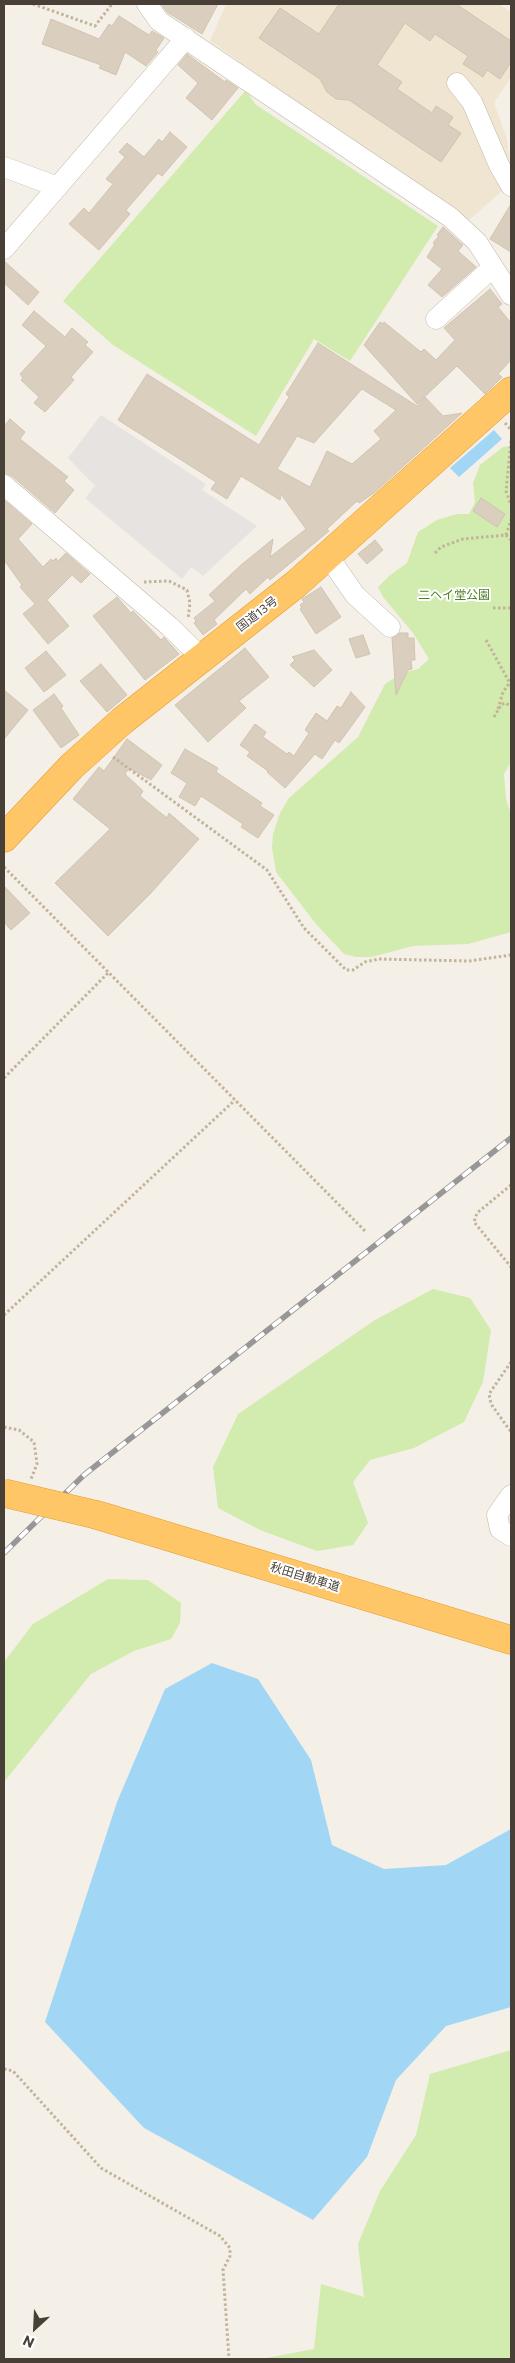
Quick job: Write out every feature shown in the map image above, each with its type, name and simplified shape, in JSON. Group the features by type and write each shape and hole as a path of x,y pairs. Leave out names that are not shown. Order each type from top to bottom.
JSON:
{"highway":[{"name":"国道13号","path":"4,838 65,774 122,721 296,584 511,391"},
{"name":"秋田自動車道","path":"16,1488 97,1515 511,1640"},
{"name":"秋田自動車道","path":"97,1515 372,1584 511,1622"}],"street":[{"path":"147,4 159,21 450,217 477,242 511,295"},
{"path":"4,249 186,38"},
{"path":"457,83 472,102 498,165 511,186"},
{"path":"4,166 58,187"},
{"path":"436,319 492,268"},
{"path":"4,485 130,593 202,658"},
{"path":"328,556 355,595 390,627"},
{"path":"511,1495 497,1515 500,1529 511,1536"}],"path":[{"path":"32,4 95,26 112,4"},
{"path":"511,440 506,491 511,506"},
{"path":"506,535 511,520"},
{"path":"506,535 511,540"},
{"path":"435,553 441,547 463,539 506,535"},
{"path":"130,593 137,585 148,580 169,581 187,590 190,603 182,639"},
{"path":"492,608 511,608"},
{"path":"486,640 511,684 502,692 494,717"},
{"path":"498,709 505,703 511,706"},
{"path":"96,744 267,870 304,928 346,970 353,970 365,962 379,958 469,961 511,955"},
{"path":"4,866 365,1231"},
{"path":"4,1078 109,972"},
{"path":"4,1316 236,1100"},
{"path":"511,1185 477,1213 474,1222 511,1267"},
{"path":"511,1362 489,1394 491,1404 511,1432"},
{"path":"4,1427 19,1430 34,1442 37,1464 33,1476 16,1488"},
{"path":"4,2069 13,2071 101,2168 220,2236 230,2248 230,2256 223,2270 229,2359"}],"shaded area":[{"path":"226,4 499,4 511,12 511,77 494,103 507,139 510,165 502,191 467,222 210,41"},
{"path":"101,415 206,484 202,490 257,526 203,576 191,567 182,579 85,498 95,486 68,458"}],"green space":[{"path":"246,90 255,104 438,226 350,361 314,339 256,436 113,345 63,301"},
{"name":"二ヘイ堂公園","path":"511,446 511,762 504,774 506,799 511,814 511,932 468,944 413,946 372,957 356,957 344,954 316,924 276,872 272,848 273,834 280,813 289,798 358,737 385,684 402,673 418,669 429,659 413,633 383,597 378,587 407,563 418,532 437,520 457,514 469,514 475,502 473,483 480,465 503,447"},
{"path":"433,1289 470,1298 491,1330 483,1382 464,1422 414,1448 370,1460 353,1482 368,1523 353,1545 317,1551 260,1530 218,1508 213,1467 238,1414 375,1320"},
{"path":"108,1579 148,1580 181,1603 180,1623 171,1639 134,1651 91,1674 4,1782 4,1662 33,1624"},
{"path":"511,2050 511,2359 261,2359 314,2349 321,2284 364,2297 358,2244 380,2191 416,2135 430,2074"}],"water":[{"path":"494,430 502,439 459,477 450,468"},
{"path":"212,1663 258,1679 311,1760 332,1845 384,1869 446,1865 511,1829 511,2007 446,2026 396,2080 367,2157 313,2220 144,2128 45,2022 117,1802 165,1689"}],"building":[{"path":"161,4 218,4 202,34 167,12"},
{"path":"339,4 456,4 511,41 511,62 500,79 487,70 483,77 463,64 468,56 435,34 430,41 405,23 377,65 402,82 397,89 432,113 436,106 453,117 448,125 461,133 441,162 349,100 336,99 327,92 320,79 259,38 280,8 319,34"},
{"path":"119,16 149,35 152,31 164,38 156,50 158,52 146,66 125,52 116,75 99,68 101,65 42,44 51,19 99,39 109,24 112,26"},
{"path":"187,54 225,82 226,80 238,88 212,120 186,98 198,83 178,65"},
{"path":"170,132 187,147 162,176 158,173 126,210 130,214 99,250 69,224 84,208 89,213 113,184 106,179 125,157 119,152 127,143 144,157 159,139 162,142"},
{"path":"511,204 511,252 490,239"},
{"path":"443,227 463,245 458,251 476,267 442,297 428,285 442,269 427,257 435,244 433,243 439,236 437,235"},
{"path":"4,261 39,292 28,305 4,283"},
{"path":"490,289 502,304 498,307 511,323 511,360 498,374 502,377 485,394 457,366 417,404 364,345 380,322 383,324 384,322 421,352 424,349 436,360 455,340 444,328"},
{"path":"34,311 65,337 72,328 88,342 85,345 93,352 71,377 74,380 45,412 34,403 39,397 21,380 23,378 20,374 46,346 22,325"},
{"path":"318,343 417,406 425,397 443,416 462,413 374,493 359,503 357,501 327,529 329,531 270,580 268,577 250,594 246,589 214,620 217,624 203,635 194,623 196,621 194,618 215,601 209,595 241,565 273,539 270,557 306,529 281,494 280,500 241,476 227,499 211,489 216,482 118,420 147,374 259,445 289,397 286,394","holes":["362,389 396,410 374,431 381,439 352,464 327,451 310,487 277,469 297,436 314,443"]},
{"path":"10,419 25,432 20,439 68,477 64,481 74,490 55,513 12,476 4,473 4,426"},
{"path":"481,498 505,514 497,527 473,511"},
{"path":"4,500 32,524 18,539 43,567 51,559 53,561 56,558 58,561 66,553 90,574 81,583 72,575 47,600 69,626 48,644 23,614 35,604 20,587 22,585 4,560"},
{"path":"375,540 383,550 367,564 358,554"},
{"path":"321,587 341,617 316,634 300,609 302,607 300,605 304,602 302,599"},
{"path":"117,597 131,613 133,611 161,640 164,637 179,654 145,680 93,616"},
{"path":"400,633 408,633 408,638 414,638 415,660 411,660 412,669 408,670 396,695 392,638"},
{"path":"363,635 370,654 356,658 349,639"},
{"path":"245,648 269,677 239,701 246,708 208,742 175,705"},
{"path":"314,650 332,670 314,687 290,665 295,660 292,657"},
{"path":"46,651 66,675 44,692 25,668"},
{"path":"101,664 127,695 107,712 80,681"},
{"path":"4,690 28,710 4,739"},
{"path":"351,692 365,707 339,743 335,740 322,759 315,754 285,788 268,771 247,756 250,752 240,745 255,724 266,732 263,737 287,754 289,752 294,756 309,733 305,730 316,713 327,721 337,706 341,708"},
{"path":"54,694 79,735 61,748 33,710"},
{"path":"127,739 162,765 151,780 129,768 125,774 143,791 140,796 167,818 169,813 199,839 150,894 108,936 55,883 110,829 73,799 99,767 104,771"},
{"path":"185,749 218,768 216,772 262,803 260,806 274,815 258,838 241,827 243,824 201,796 195,806 179,797 187,783 171,773"},
{"path":"4,886 30,913 11,930 4,922"}],"railway":[{"path":"4,1553 84,1475 511,1138"}]}
